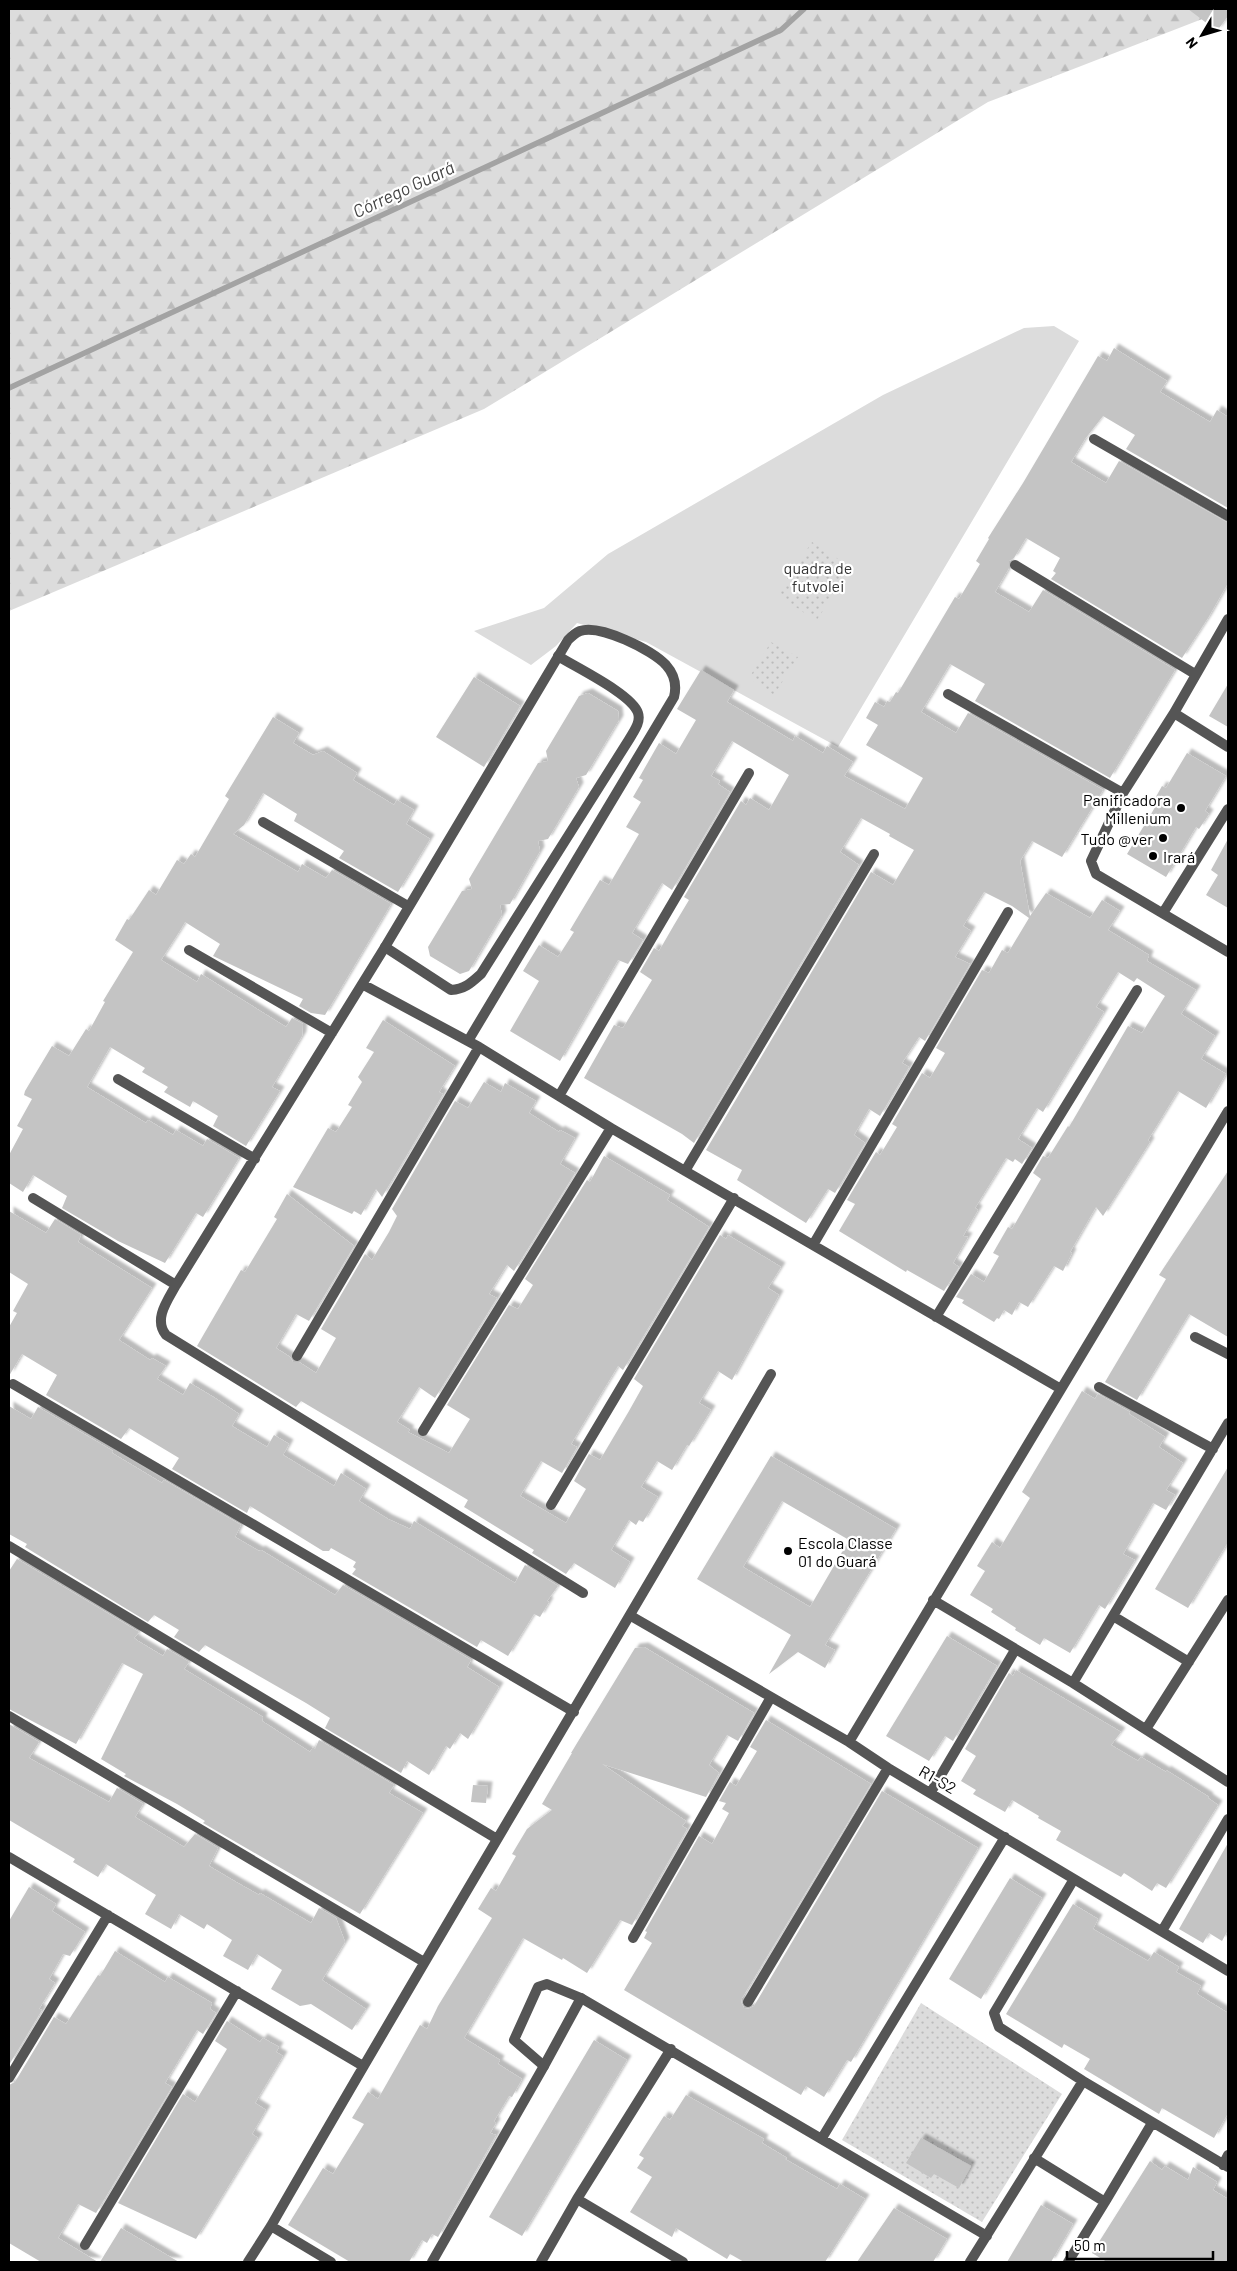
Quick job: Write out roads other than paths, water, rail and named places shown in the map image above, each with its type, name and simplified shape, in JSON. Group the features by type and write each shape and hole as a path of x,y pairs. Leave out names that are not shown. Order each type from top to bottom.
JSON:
{"street":[{"path":"1094,439 1228,516"},
{"path":"1015,565 1196,674"},
{"path":"1228,619 1174,713 1123,793 1091,861 1092,868 1096,874 1228,952"},
{"path":"468,1041 665,712 676,688 674,677 660,659 605,632 592,629 581,630 568,640 385,947 176,1285 160,1317 161,1327 166,1335 583,1593"},
{"path":"385,947 452,990 461,989 471,983 481,974 630,738 639,722 639,714 635,707 617,691 558,656"},
{"path":"948,694 1123,793"},
{"path":"1174,713 1228,747"},
{"path":"559,1096 749,773"},
{"path":"1163,913 1228,809"},
{"path":"263,822 408,906"},
{"path":"685,1170 874,854"},
{"path":"813,1245 1008,912"},
{"path":"188,950 332,1033"},
{"path":"362,984 479,1047 611,1128 1061,1389"},
{"path":"936,1317 1137,990"},
{"path":"297,1356 479,1047"},
{"path":"118,1079 255,1159"},
{"path":"849,1742 1228,1111"},
{"path":"423,1431 611,1128"},
{"path":"33,1198 176,1285"},
{"path":"551,1505 734,1198"},
{"path":"1195,1337 1228,1354"},
{"path":"248,2262 271,2226 497,1838 631,1616 771,1374"},
{"path":"13,1384 574,1712"},
{"path":"1099,1387 1213,1449"},
{"path":"1073,1683 1228,1423"},
{"path":"9,1546 497,1838"},
{"path":"933,1600 1073,1683 1228,1782"},
{"path":"1146,1729 1228,1600"},
{"name":"R1-S2","path":"631,1616 849,1742 888,1768 1228,1971"},
{"path":"1113,1616 1189,1662"},
{"path":"931,1792 1016,1650"},
{"path":"634,1938 771,1698"},
{"path":"9,1716 424,1962"},
{"path":"748,2002 888,1768"},
{"path":"1162,1931 1228,1819"},
{"path":"822,2138 1005,1837"},
{"path":"9,1857 363,2066"},
{"path":"1074,1879 994,2013 999,2027 1152,2123 1227,2162"},
{"path":"9,2078 108,1915"},
{"path":"544,2066 514,2040 538,1987 547,1984 581,1998 986,2236"},
{"path":"86,2245 237,1992"},
{"path":"432,2262 581,1998"},
{"path":"541,2262 577,2198 671,2050"},
{"path":"970,2262 1084,2081"},
{"path":"1068,2262 1152,2123"},
{"path":"1034,2158 1105,2202"},
{"path":"577,2198 683,2262"},
{"path":"271,2226 331,2262"}],"waterway":[{"name":"Córrego Guará","path":"9,388 781,30 804,9"}],"place":[{"name":"Panificadora Millenium","path":"1181,808"},
{"name":"Tudo @ver","path":"1163,838"},
{"name":"Irará","path":"1153,856"},
{"name":"Escola Classe 01 do Guará","path":"788,1551"}],"park label":[{"name":"quadra de futvolei","path":"818,576"}]}
